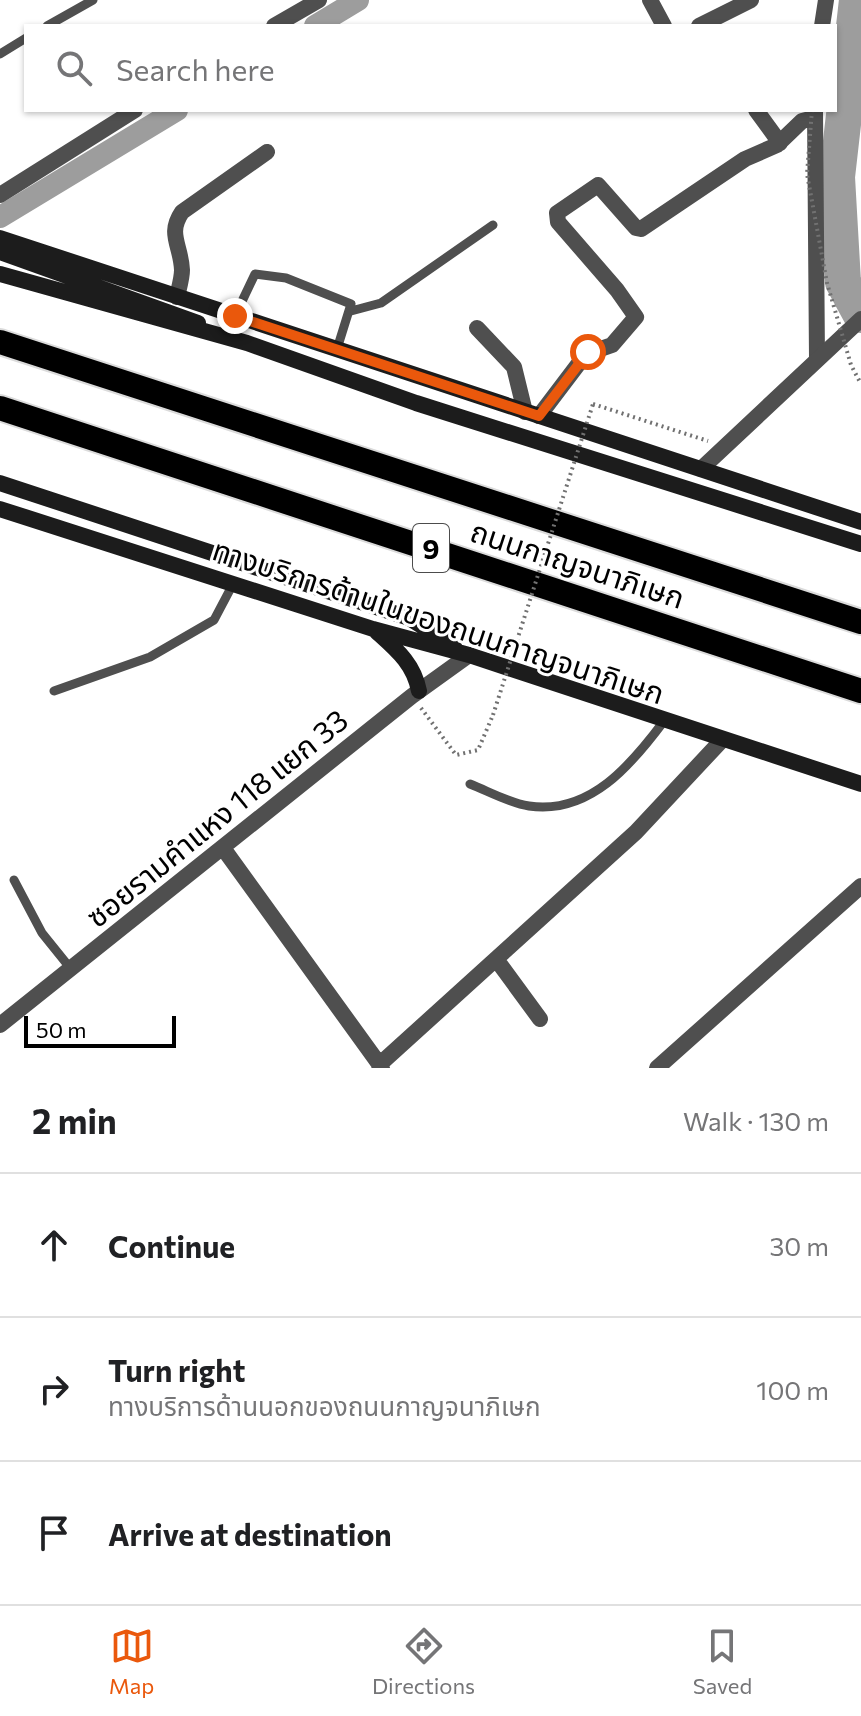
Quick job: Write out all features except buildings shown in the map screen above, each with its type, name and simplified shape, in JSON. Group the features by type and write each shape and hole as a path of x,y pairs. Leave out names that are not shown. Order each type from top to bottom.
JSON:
{"highway":[{"name":"ถนนกาญจนาภิเษก","path":"0,342 861,622"},
{"name":"ถนนกาญจนาภิเษก","path":"0,408 861,691"}],"main road":[{"path":"0,238 14,252 247,343 416,403 861,544"},
{"path":"14,252 177,297 861,522"},
{"path":"0,274 11,274 198,332 247,343"},
{"path":"0,483 409,618 469,655"},
{"name":"ทางบริการด้านในของถนนกาญจนาภิเษก","path":"0,509 373,629 469,655 861,784"},
{"path":"373,629 409,662 416,674 416,693"}],"street":[{"path":"277,24 319,0"},
{"path":"650,0 663,24"},
{"path":"703,24 751,0"},
{"path":"822,24 826,0"},
{"path":"0,195 132,112"},
{"path":"757,112 780,143"},
{"path":"477,328 514,367 532,414 586,354 612,345 636,317 617,290 558,222 557,213 598,185 636,228 641,229 745,159 780,143 802,121 814,115 817,359"},
{"path":"177,297 182,271 172,234 174,224 182,212 267,152"},
{"path":"701,469 861,319"},
{"name":"ซอยรามคำแหง 118 แยก 33","path":"0,1025 416,693 469,655"},
{"path":"223,848 380,1066 636,832 722,740"},
{"path":"657,1068 861,886"},
{"path":"496,959 540,1019"}],"lane":[{"path":"51,24 93,0"},
{"path":"0,54 24,39"},
{"path":"351,311 381,303 493,225"},
{"path":"235,316 250,280 262,273 337,295 351,304 337,349"},
{"path":"54,691 150,657 214,620 233,584"},
{"path":"470,784 528,806 579,799 619,776 664,721"},
{"path":"14,880 42,933 71,969"}],"path":[{"path":"814,115 807,174 827,283 851,365 861,384"},
{"path":"416,693 456,755 478,750 493,715 593,404 726,446"}],"waterway":[{"path":"318,24 358,0"},
{"path":"857,0 837,177 843,282 861,315"},
{"path":"0,217 174,112"}],"route":[{"path":"235,316 539,416 555,391 588,352"}]}
